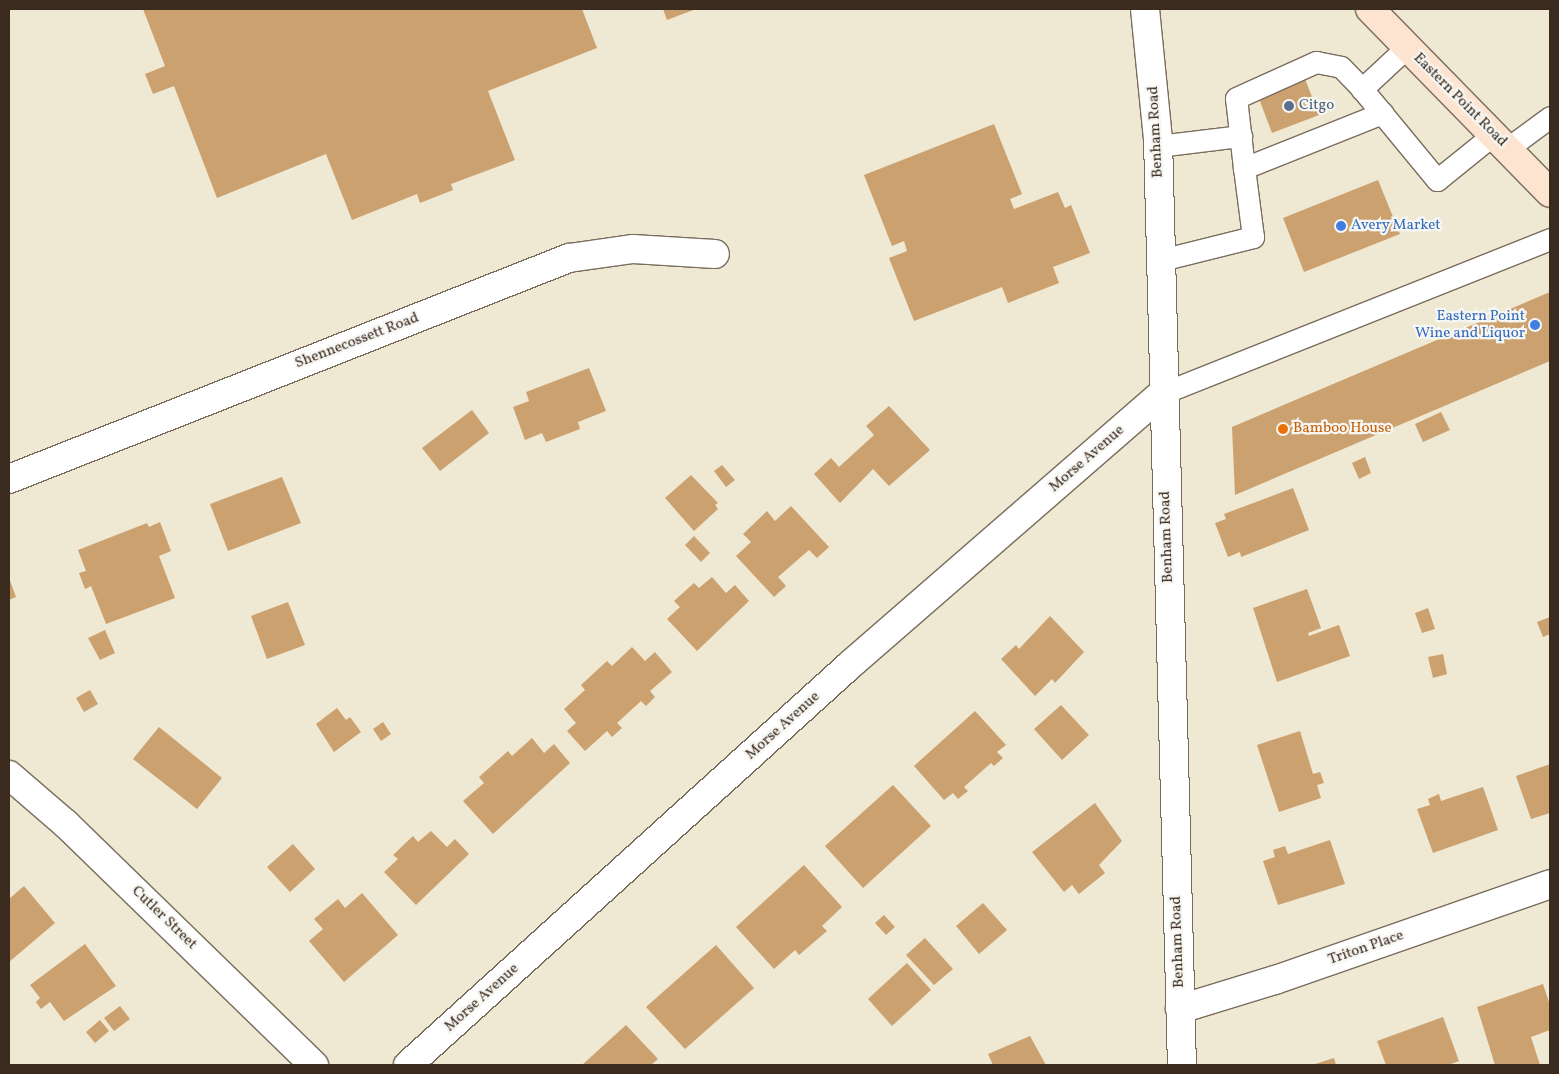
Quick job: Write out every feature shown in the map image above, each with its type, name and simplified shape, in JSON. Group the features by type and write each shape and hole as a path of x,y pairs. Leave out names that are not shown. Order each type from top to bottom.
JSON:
{"main road":[{"name":"Eastern Point Road","path":"1370,9 1550,193"}],"street":[{"name":"Benham Road","path":"1145,9 1158,146 1182,1065"},
{"name":"Shennecossett Road","path":"9,479 570,258 633,249 715,254"},
{"name":"Morse Avenue","path":"408,1065 851,664 1163,393"},
{"name":"Cutler Street","path":"9,775 66,824 314,1065"},
{"name":"Triton Place","path":"1180,1009 1275,980 1550,884"}],"lane":[{"path":"1362,89 1407,47"},
{"path":"1160,260 1253,237 1236,98 1316,62 1341,67 1362,89 1437,180 1501,141 1550,117"},
{"path":"1244,168 1382,113"},
{"path":"1158,146 1241,136"},
{"path":"1163,393 1550,239"}],"building":[{"path":"143,9 582,9 597,48 488,91 515,160 451,184 453,190 420,203 417,194 352,220 326,154 217,198 174,86 153,94 145,74 165,66"},
{"path":"663,9 696,9 667,20"},
{"name":"Citgo","path":"1305,79 1319,115 1272,133 1258,96"},
{"path":"994,124 1022,194 1010,199 1014,209 1058,192 1065,208 1071,205 1090,253 1053,267 1059,283 1008,303 1002,287 914,321 889,258 907,251 904,241 892,246 864,175"},
{"name":"Avery Market","path":"1378,180 1400,234 1304,272 1283,218"},
{"path":"1550,292 1550,361 1235,495 1232,427"},
{"path":"589,368 606,411 578,422 580,429 546,442 542,433 525,440 513,407 529,401 526,392"},
{"path":"889,406 930,450 889,486 873,469 840,503 814,474 831,458 839,467 874,435 866,426"},
{"path":"472,410 489,433 440,471 422,448"},
{"path":"1441,412 1450,430 1423,442 1415,424"},
{"path":"1365,457 1371,473 1359,479 1352,463"},
{"path":"722,465 735,480 726,487 714,471"},
{"path":"691,475 718,503 715,505 718,509 694,531 665,498"},
{"path":"282,477 301,523 228,551 210,504"},
{"path":"1293,488 1309,530 1241,557 1240,552 1228,557 1215,523 1226,519 1224,514"},
{"path":"791,506 829,547 817,558 809,550 778,577 786,586 774,597 736,556 751,542 743,534 767,511 775,521"},
{"path":"160,522 171,551 159,556 175,598 106,624 91,586 85,589 79,573 86,571 78,550 147,523 149,527"},
{"path":"694,536 710,553 701,562 685,545"},
{"path":"712,577 726,593 735,585 749,601 697,651 667,619 680,607 674,601 694,583 699,588"},
{"path":"9,578 16,597 9,600"},
{"path":"1307,589 1321,628 1308,633 1309,636 1339,625 1350,656 1277,682 1253,608"},
{"path":"288,602 305,645 267,659 251,616"},
{"path":"1428,608 1435,629 1422,633 1415,613"},
{"path":"1050,616 1084,652 1055,683 1052,679 1035,696 1001,659 1016,645 1019,649"},
{"path":"1550,617 1550,634 1543,637 1537,622"},
{"path":"105,630 115,653 100,660 88,638"},
{"path":"632,647 645,661 655,652 672,672 650,691 655,697 646,706 641,701 617,723 622,728 612,737 607,731 585,751 567,731 576,723 564,709 585,690 581,685 607,661 612,666"},
{"path":"1443,654 1447,674 1433,678 1428,657"},
{"path":"90,690 98,704 84,712 76,698"},
{"path":"1061,705 1089,735 1062,760 1034,729"},
{"path":"337,708 346,720 350,717 361,732 334,752 316,724"},
{"path":"975,711 1006,745 997,752 1003,758 994,766 991,763 964,787 968,791 958,799 953,793 944,800 914,766"},
{"path":"383,722 391,734 381,741 373,729"},
{"path":"159,727 222,778 197,809 133,759"},
{"path":"1300,731 1313,774 1320,772 1324,783 1317,785 1321,798 1279,812 1257,745"},
{"path":"532,738 544,753 554,744 570,763 493,834 463,801 484,783 479,777 508,751 512,756"},
{"path":"1550,764 1550,813 1531,819 1516,776"},
{"path":"893,785 931,826 863,888 825,846"},
{"path":"1483,787 1498,830 1433,853 1417,809 1430,805 1428,799 1439,794 1441,801"},
{"path":"1095,803 1122,841 1099,865 1105,873 1079,894 1072,885 1064,892 1032,852"},
{"path":"431,831 447,847 455,839 469,854 416,905 384,872 398,859 393,855 413,836 418,842"},
{"path":"1330,840 1345,884 1278,905 1263,861 1275,857 1273,850 1285,846 1288,854"},
{"path":"293,844 315,869 290,892 267,867"},
{"path":"804,865 842,907 822,926 827,931 799,955 795,950 774,969 736,927"},
{"path":"24,886 55,923 9,962 9,899"},
{"path":"362,893 398,935 344,982 309,941 323,929 314,919 338,899 345,908"},
{"path":"983,903 1007,930 979,954 956,926"},
{"path":"884,915 895,927 886,935 875,923"},
{"path":"925,938 953,969 934,985 906,955"},
{"path":"85,944 116,986 64,1021 50,1002 41,1009 36,1002 40,998 30,985"},
{"path":"716,945 754,988 685,1049 646,1007"},
{"path":"907,963 931,990 892,1026 868,999"},
{"path":"1543,984 1550,1005 1550,1030 1531,1037 1540,1065 1495,1065 1477,1007"},
{"path":"120,1006 130,1019 114,1031 104,1018"},
{"path":"1443,1017 1459,1061 1448,1065 1386,1065 1377,1041"},
{"path":"100,1020 109,1031 95,1043 86,1032"},
{"path":"626,1025 658,1059 651,1065 582,1065"},
{"path":"1030,1036 1046,1065 993,1065 988,1054"},
{"path":"1334,1058 1336,1065 1312,1065"}],"place":[{"name":"Citgo","path":"1289,106"},
{"name":"Avery Market","path":"1341,226"},
{"name":"Eastern Point Wine and Liquor","path":"1535,325"},
{"name":"Bamboo House","path":"1283,429"}]}
